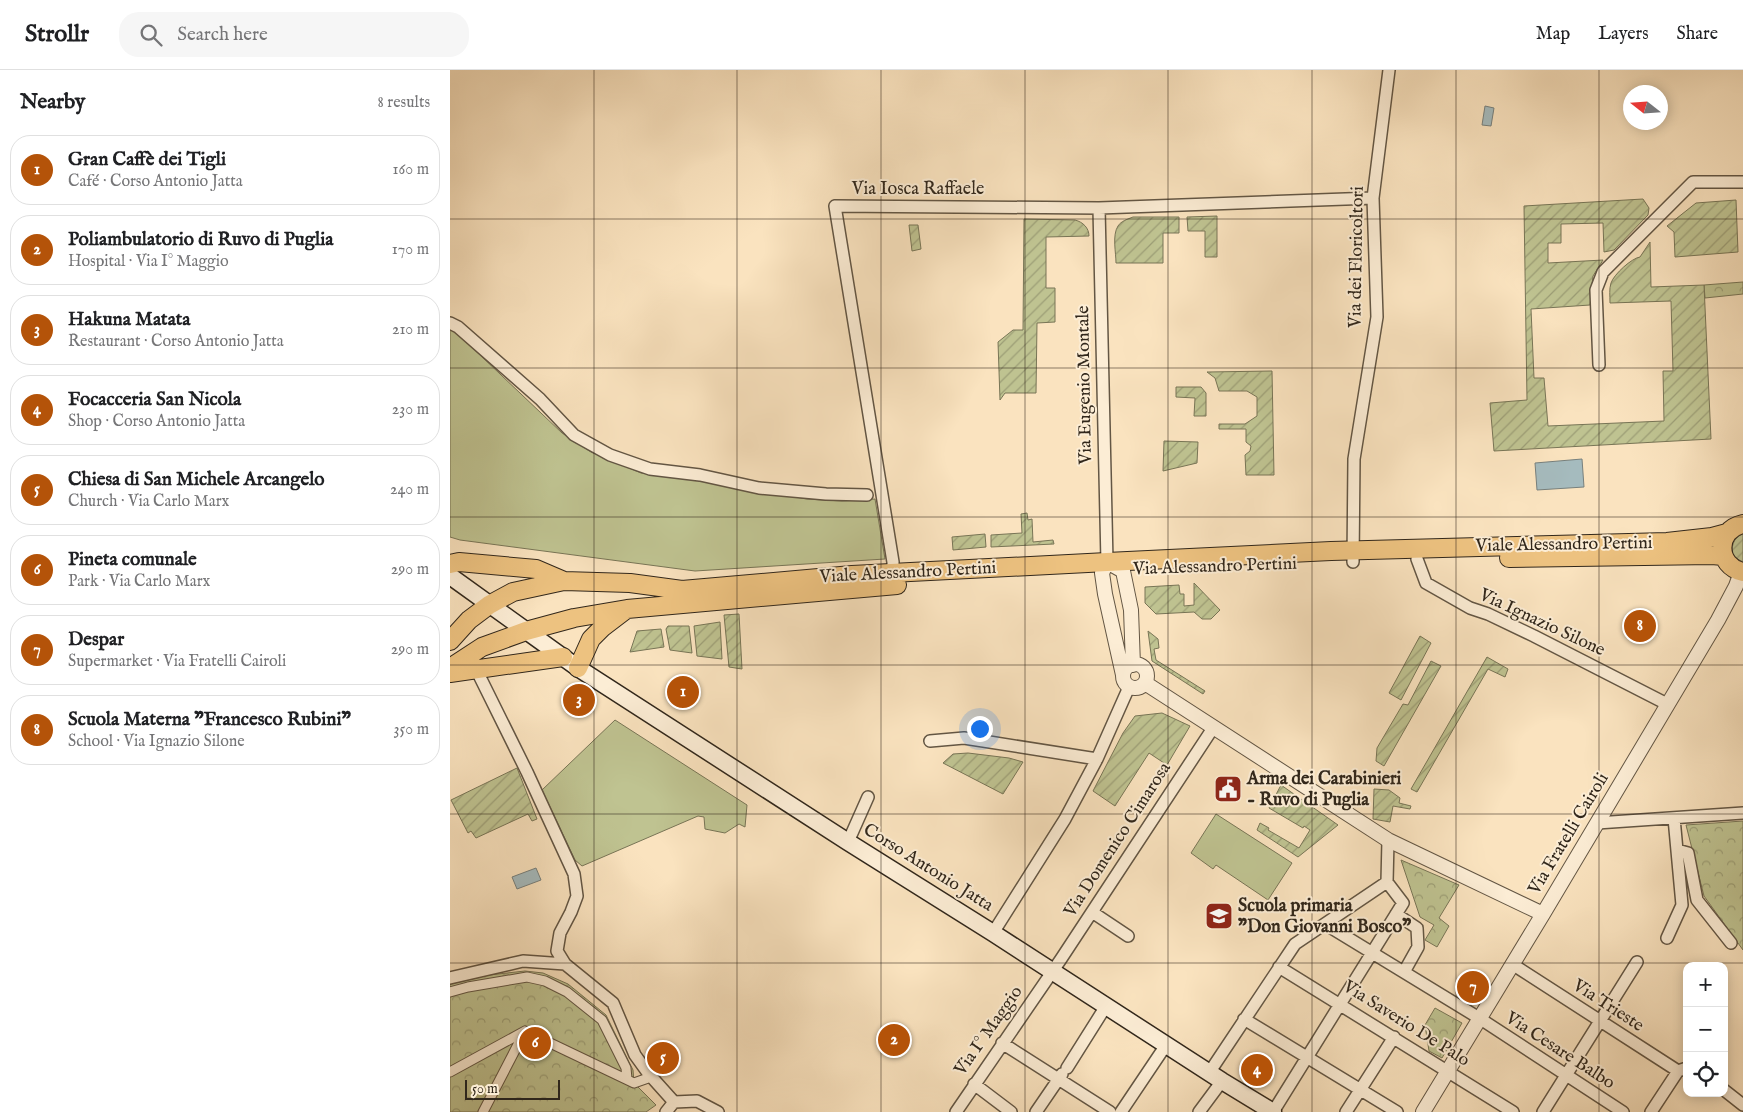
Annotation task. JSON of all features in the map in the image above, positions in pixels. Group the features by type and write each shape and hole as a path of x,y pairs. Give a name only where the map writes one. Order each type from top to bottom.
{"main road":[{"name":"Viale Alessandro Pertini","path":"1406,556 1667,542 1712,537 1726,533 1732,528 1743,524"},
{"path":"1726,533 1722,545 1723,556 1727,564 1733,569 1742,572"},
{"path":"1329,557 1353,548 1406,556 1723,556"},
{"name":"Viale Alessandro Pertini","path":"450,641 469,620 489,604 512,592 564,581 630,583 682,590 852,575 1104,567 1329,557"},
{"name":"Via Alessandro Pertini","path":"1104,567 1123,571 1197,569 1329,557"},
{"path":"450,564 468,562 536,569 564,581"},
{"name":"Viale Alessandro Pertini","path":"450,668 482,647 526,631 574,618 627,609 1104,567"},
{"path":"450,576 563,657"},
{"path":"578,668 591,639 603,627 627,609"},
{"path":"450,673 563,657"},
{"name":"Corso Antonio Jatta","path":"563,657 848,842 1273,1112"}],"street":[{"name":"Via dei Floricoltori","path":"1353,548 1354,459 1377,317 1373,198 1389,70"},
{"path":"1599,365 1596,290 1603,272 1693,182 1743,182"},
{"name":"Via Iosca Raffaele","path":"893,574 893,562 835,206 1099,208 1373,198"},
{"name":"Via Eugenio Montale","path":"1099,208 1104,567"},
{"path":"450,323 458,327 540,399 574,435 610,455 650,468 759,488 826,494 867,495"},
{"name":"Via Ignazio Silone","path":"1406,556 1426,583 1470,608 1488,614 1534,636 1667,704"},
{"path":"1104,567 1105,594 1129,675 1139,687 1145,683 1146,672 1141,666 1129,675"},
{"path":"994,933 1065,819 1097,759 1129,675 1131,610 1123,571"},
{"name":"Via Fratelli Cairoli","path":"1423,1112 1718,620 1742,572"},
{"path":"476,669 527,772 574,874 577,896 560,933 557,951 565,964 612,1003 636,1055 651,1077 674,1102"},
{"path":"1145,683 1388,840 1543,914"},
{"name":"Via Domenico Cimarosa","path":"1053,971 1213,728"},
{"path":"930,741 964,738 1097,759"},
{"path":"848,842 868,796"},
{"path":"1597,823 1743,814"},
{"path":"1667,938 1682,904 1674,818"},
{"path":"1273,1112 1403,903 1387,882 1388,840"},
{"path":"1677,850 1688,853 1697,900 1731,943"},
{"path":"1199,1112 1244,1019 1295,944 1387,882"},
{"path":"1092,912 1128,936"},
{"path":"1396,914 1417,928 1418,947 1404,972"},
{"name":"Via Cesare Balbo","path":"1325,924 1479,1018 1622,1112"},
{"path":"450,978 523,961 565,964"},
{"path":"1543,1112 1637,962"},
{"name":"Via Trieste","path":"1512,964 1600,1022 1682,1070"},
{"name":"Via Saverio De Palo","path":"1279,967 1513,1112"},
{"name":"Via I° Maggio","path":"956,1112 1053,971"},
{"path":"450,992 527,977 545,981 567,992 602,1020 626,1068 627,1079"},
{"path":"1036,1112 1106,1006"},
{"path":"1244,1019 1397,1112"},
{"path":"525,1031 634,1083 651,1077"},
{"path":"450,1072 525,1031"},
{"path":"483,1112 525,1031"},
{"path":"1346,1112 1394,1037"},
{"path":"1002,1043 1063,1073 1110,1112"},
{"path":"1121,1112 1166,1045"},
{"path":"1651,1112 1682,1070"},
{"path":"974,1084 1011,1112"},
{"path":"1728,1093 1743,1105"},
{"path":"666,1112 674,1102 697,1101 718,1112"}],"green space":[{"path":"1643,199 1649,208 1648,215 1614,250 1604,252 1603,223 1561,224 1561,243 1548,243 1548,263 1603,260 1593,276 1590,305 1531,309 1534,378 1544,378 1548,426 1664,421 1663,371 1673,371 1671,301 1610,303 1610,288 1613,279 1628,263 1640,257 1650,242 1651,287 1704,285 1711,439 1494,451 1490,403 1527,400 1524,206"},
{"path":"1736,200 1738,252 1675,257 1674,232 1667,226 1696,203"},
{"path":"1217,216 1217,257 1205,257 1205,231 1188,231 1187,217"},
{"path":"1133,217 1179,217 1179,233 1163,233 1163,263 1116,263 1116,230 1121,223"},
{"path":"1024,219 1075,220 1085,226 1089,236 1046,237 1046,288 1055,288 1055,322 1037,323 1036,393 1005,393 1000,400 998,342 1013,330 1023,330"},
{"path":"909,225 918,225 921,249 912,251"},
{"path":"1743,282 1743,294 1705,298 1704,285"},
{"path":"450,329 459,335 562,433 591,452 641,473 685,478 807,499 842,501 875,499 885,559 695,571 460,540 450,537"},
{"path":"1272,371 1274,475 1246,475 1245,455 1250,451 1251,446 1246,442 1246,429 1219,429 1219,424 1245,424 1257,416 1257,397 1247,391 1219,391 1215,378 1207,372"},
{"path":"1176,387 1201,387 1206,393 1206,416 1194,416 1195,398 1176,397"},
{"path":"1164,441 1198,442 1197,463 1163,471"},
{"path":"1027,513 1028,520 1032,519 1033,542 1053,540 1054,544 991,547 991,535 1022,533 1021,514"},
{"path":"985,534 986,547 953,550 952,537"},
{"path":"1743,534 1743,562 1734,557 1732,550 1735,540"},
{"path":"1194,583 1220,610 1211,619 1202,619 1194,612 1156,614 1145,603 1145,587 1179,585 1180,594 1184,594 1184,606 1194,605"},
{"path":"739,614 742,669 729,667 724,615"},
{"path":"720,622 722,659 697,656 694,626"},
{"path":"668,626 689,626 692,653 670,650 666,629"},
{"path":"661,629 664,647 630,652 637,631"},
{"path":"1148,631 1158,639 1159,648 1154,649 1156,660 1205,691 1203,694 1152,661"},
{"path":"1420,636 1431,643 1401,700 1389,693"},
{"path":"1487,657 1508,669 1505,677 1488,669 1417,792 1411,789"},
{"path":"1431,661 1441,666 1384,766 1376,761 1377,748 1403,704 1408,705"},
{"path":"1162,713 1190,726 1167,765 1149,753 1115,806 1093,791 1123,733 1135,716"},
{"path":"615,720 747,805 745,827 739,824 725,833 705,829 704,817 698,816 582,866 575,860 542,790"},
{"path":"968,753 1009,758 1023,762 1003,794 943,763 953,754"},
{"path":"517,768 537,819 532,821 528,814 476,838 471,831 468,833 451,800"},
{"path":"1281,785 1338,825 1298,857 1257,830 1260,823 1269,828 1268,830 1299,848 1310,830 1304,826 1303,828 1269,808"},
{"path":"1374,789 1389,790 1400,798 1399,803 1411,806 1410,809 1393,806 1390,822 1373,819"},
{"path":"1216,814 1292,863 1268,900 1216,865 1213,869 1191,853"},
{"path":"1743,821 1743,950 1704,896 1686,825"},
{"path":"1401,860 1459,885 1439,918 1449,926 1437,947 1425,940 1434,925 1420,917"},
{"path":"525,971 543,973 568,984 606,1015 633,1070 634,1083 656,1105 646,1112 450,1112 450,984 489,975"},
{"path":"1435,1008 1462,1023 1442,1058 1429,1051 1425,1025"}],"shaded area":[{"path":"1485,106 1494,108 1491,126 1482,125"},
{"path":"1582,459 1584,487 1537,490 1535,463"},
{"path":"536,868 541,880 517,889 512,877"}],"place":[{"name":"Scuola Materna \"Francesco Rubini\"","path":"1640,626"},
{"name":"Gran Caffè dei Tigli","path":"683,692"},
{"name":"Hakuna Matata","path":"579,700"},
{"name":"Arma dei Carabinieri - Ruvo di Puglia","path":"1228,789"},
{"name":"Scuola primaria \"Don Giovanni Bosco\"","path":"1219,916"},
{"name":"Despar","path":"1473,987"},
{"name":"Poliambulatorio di Ruvo di Puglia","path":"894,1040"},
{"name":"Pineta comunale","path":"535,1043"},
{"name":"Chiesa di San Michele Arcangelo","path":"663,1058"},
{"name":"Focacceria San Nicola","path":"1257,1070"}]}
